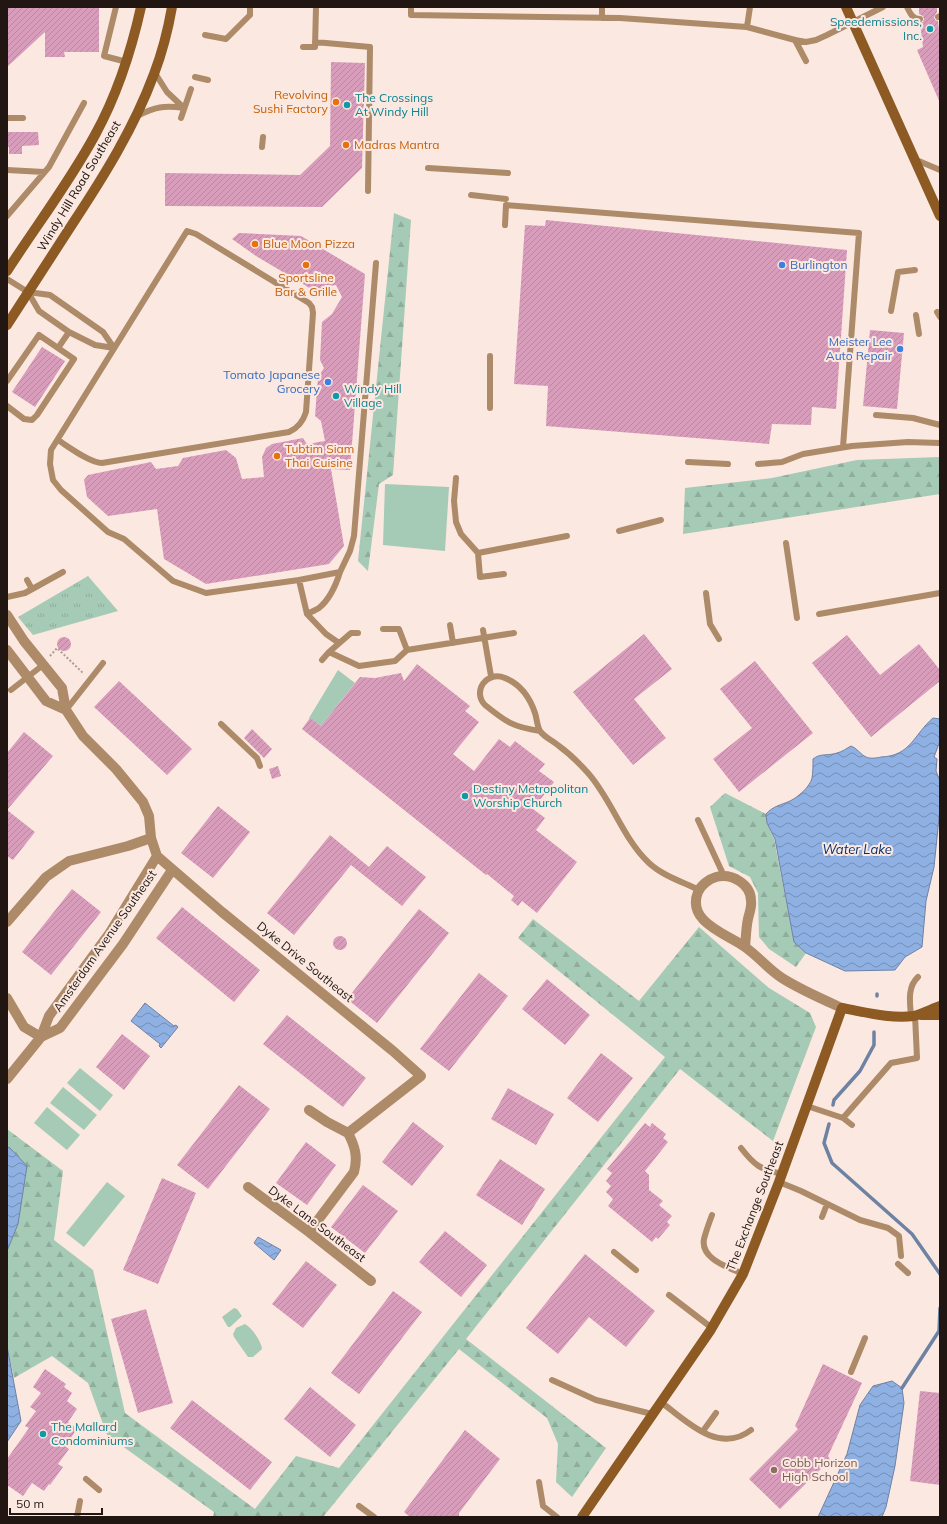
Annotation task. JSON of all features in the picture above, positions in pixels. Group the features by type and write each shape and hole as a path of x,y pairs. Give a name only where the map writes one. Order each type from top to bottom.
{"main road":[{"name":"Windy Hill Road Southeast","path":"7,271 94,136 127,62 141,7"},
{"name":"Windy Hill Road Southeast","path":"7,325 103,177 137,116 155,73 172,7"},
{"path":"846,7 940,216"},
{"path":"913,1016 940,1006"},
{"path":"842,1008 880,1015 940,1015"},
{"name":"The Exchange Southeast","path":"582,1517 712,1328 743,1274 781,1178 842,1008"}],"street":[{"name":"Amsterdam Avenue Southeast","path":"7,615 42,665 62,688 66,710 83,736 116,769 143,802 149,816 151,838 157,856 172,870 122,944 60,1028 41,1038"},
{"path":"7,650 46,701 66,710"},
{"path":"7,922 46,877 69,861 128,846 151,838"},
{"name":"Amsterdam Avenue Southeast","path":"7,1079 41,1038 49,1016 109,934 157,856"},
{"name":"Dyke Drive Southeast","path":"172,870 393,1050 421,1076 348,1133"},
{"path":"745,946 752,901 750,893 745,885 736,879 724,876 712,878 700,890 696,898 696,907 701,918 729,938 745,946 782,978 842,1008"},
{"path":"7,998 24,1027 41,1038"},
{"path":"308,1110 348,1133 355,1148 357,1163 354,1172 309,1232"},
{"name":"Dyke Lane Southeast","path":"248,1188 309,1232 371,1281"}],"lane":[{"path":"116,7 104,56 127,62"},
{"path":"205,35 226,39 250,15 250,7"},
{"path":"303,46 315,47 316,7"},
{"path":"411,7 411,15 602,18 747,27 806,42 816,40 883,7"},
{"path":"602,7 602,18"},
{"path":"747,27 750,7"},
{"path":"906,7 915,19 920,19"},
{"path":"795,40 806,61"},
{"path":"315,42 370,47 368,191"},
{"path":"155,73 167,92 184,108"},
{"path":"195,76 208,80"},
{"path":"181,118 190,89"},
{"path":"7,216 49,167 84,103"},
{"path":"137,116 151,109 160,107 184,108"},
{"path":"292,109 303,109"},
{"path":"7,118 23,118"},
{"path":"262,147 263,136"},
{"path":"914,159 940,170"},
{"path":"428,168 508,173"},
{"path":"7,170 44,172"},
{"path":"471,195 506,199"},
{"path":"505,225 506,206 859,233 843,447"},
{"path":"58,440 94,462 102,463 282,433 294,429 303,421 306,412 313,310 309,303 196,234 187,231 114,348 58,440 52,450 50,459 53,480 108,532 124,539 173,581 206,593 299,580 340,572"},
{"path":"307,614 319,608 336,586 340,572 350,551 354,536 376,262"},
{"path":"891,311 898,272 915,270"},
{"path":"7,279 28,292 50,295 104,332 114,348"},
{"path":"28,292 39,311 69,332 96,345 114,348"},
{"path":"916,315 919,334"},
{"path":"58,348 69,332"},
{"path":"7,382 39,336 74,359 37,415 32,420 24,419 7,406"},
{"path":"490,356 490,408"},
{"path":"876,415 913,418 940,425"},
{"path":"758,464 782,462 803,454 843,447 908,442 940,443"},
{"path":"688,462 728,464"},
{"path":"456,478 454,501 456,522 461,534 478,553 480,577 504,574"},
{"path":"620,530 661,520"},
{"path":"478,553 567,536"},
{"path":"786,543 797,618"},
{"path":"7,597 25,593 63,572"},
{"path":"27,580 32,589"},
{"path":"299,580 307,614 326,634 339,643"},
{"path":"819,614 940,593"},
{"path":"706,594 710,624 719,639"},
{"path":"450,625 453,643"},
{"path":"383,629 400,629 407,650"},
{"path":"483,630 492,676"},
{"path":"322,660 351,633 358,632"},
{"path":"329,652 359,666 395,661 407,650 514,633"},
{"path":"66,710 103,663"},
{"path":"11,690 42,665"},
{"path":"540,731 535,712 526,693 506,678 496,675 488,678 479,694 482,702 504,721 515,726 540,731 571,755 595,781 634,846 649,863 667,875 700,890"},
{"path":"221,724 257,758 260,766"},
{"path":"698,820 724,876"},
{"path":"843,1118 891,1063 917,1058 910,989 915,980 918,978"},
{"path":"807,1106 843,1118 852,1125"},
{"path":"741,1148 758,1167 827,1204 865,1222 888,1228 899,1236 902,1256"},
{"path":"822,1217 827,1204"},
{"path":"712,1215 704,1240 706,1250 714,1260 743,1274"},
{"path":"614,1252 636,1270"},
{"path":"898,1264 908,1272"},
{"path":"668,1295 712,1328"},
{"path":"851,1372 865,1338"},
{"path":"552,1380 596,1400 652,1414"},
{"path":"661,1402 698,1430 724,1439 743,1436 751,1430"},
{"path":"703,1431 716,1413"},
{"path":"86,1479 99,1490"},
{"path":"539,1482 544,1506 557,1517"},
{"path":"77,1517 80,1501"},
{"path":"359,1506 374,1517"}],"path":[{"path":"42,665 57,648 75,665"}],"green space":[{"path":"394,213 411,220 393,475 379,484 368,571 358,561"},
{"path":"940,457 940,494 683,534 685,488 772,478 857,460"},
{"path":"385,484 449,487 445,551 383,545"},
{"path":"88,576 118,611 33,635 18,617"},
{"path":"338,670 355,683 321,726 309,718"},
{"path":"725,793 766,814 767,823 774,839 794,942 806,953 796,967 769,949 759,937 758,893 750,877 729,866 710,807"},
{"path":"533,919 639,1001 699,927 769,988 810,1013 816,1027 773,1141 680,1069 466,1339 606,1448 572,1497 556,1482 558,1444 547,1418 459,1349 323,1517 213,1517 214,1512 107,1435 88,1383 52,1356 14,1378 7,1346 7,1251 18,1224 10,1148 7,1147 7,1129 63,1171 54,1240 93,1270 125,1413 255,1509 296,1456 339,1468 665,1057 518,938"},
{"path":"80,1068 113,1095 100,1111 67,1083"},
{"path":"63,1087 97,1115 84,1130 50,1103"},
{"path":"47,1107 80,1135 67,1150 34,1123"},
{"path":"107,1182 125,1196 84,1247 66,1233"},
{"path":"234,1308 237,1309 242,1316 230,1327 228,1327 222,1317"},
{"path":"245,1324 258,1339 262,1349 253,1357 248,1357 233,1334 236,1328"}],"water":[{"name":"Water Lake","path":"933,718 940,719 940,741 934,757 937,759 936,771 940,781 940,808 934,867 926,901 922,947 905,957 895,970 845,971 806,953 794,942 775,839 767,823 766,814 774,807 790,801 806,788 812,778 813,759 816,757 834,754 851,746 868,758 891,756 906,748"},
{"path":"145,1003 174,1026 176,1025 178,1027 161,1048 159,1046 160,1044 131,1021"},
{"path":"7,1147 10,1148 27,1166 18,1224 7,1251"},
{"path":"258,1237 281,1250 274,1260 254,1243"},
{"path":"7,1346 21,1421 7,1442"},
{"path":"892,1381 902,1388 904,1403 895,1466 886,1507 882,1517 818,1517 847,1454 860,1405 873,1386"}],"building":[{"path":"7,7 99,7 99,52 64,52 65,57 45,57 45,32 7,67"},
{"path":"919,7 937,7 937,12 934,17 935,20 938,21 940,40 940,103 917,50 923,47 920,23 923,22 924,19 923,16 919,14"},
{"name":"The Crossings At Windy Hill","path":"331,62 365,63 362,168 322,207 165,206 165,173 300,175 330,146"},
{"path":"7,132 38,132 39,145 22,146 22,154 9,154 9,147 7,147"},
{"path":"546,220 847,250 836,409 812,407 811,425 772,424 769,444 546,426 548,386 514,384 525,225 545,226"},
{"name":"Windy Hill Village","path":"239,233 301,236 365,274 350,470 331,469 344,546 329,564 206,584 164,559 157,509 108,516 87,497 84,480 88,475 151,462 156,469 178,466 183,458 226,450 236,458 242,479 264,477 262,457 266,448 272,444 303,438 307,444 325,441 321,421 315,416 318,377 324,368 320,360 322,322 332,314 342,297 336,285 322,287 318,293 256,256 232,239"},
{"path":"870,330 904,333 897,409 863,406"},
{"path":"42,347 65,361 35,407 12,392"},
{"path":"644,634 672,669 634,699 666,738 633,765 573,692"},
{"path":"847,635 880,675 919,644 940,670 940,681 871,737 812,663"},
{"path":"61,637 67,637 71,641 71,647 67,651 61,651 57,647 57,641"},
{"path":"755,661 813,733 739,792 713,759 752,728 720,689"},
{"name":"Destiny Metropolitan Worship Church","path":"417,664 470,706 465,711 479,722 453,754 474,771 499,739 510,747 515,741 545,764 539,771 554,782 533,809 545,818 536,830 577,862 537,913 522,901 518,906 511,900 514,896 302,729 310,718 321,726 360,677 375,678 401,673 404,681"},
{"path":"119,681 192,749 167,775 94,707"},
{"path":"252,729 272,749 264,758 244,738"},
{"path":"24,732 53,756 7,810 7,753"},
{"path":"278,766 281,776 272,779 269,769"},
{"path":"218,806 250,832 213,878 181,853"},
{"path":"7,810 35,832 13,860 7,856"},
{"path":"330,835 369,867 387,846 426,877 402,906 351,865 294,935 267,913"},
{"path":"72,889 101,912 51,975 22,952"},
{"path":"182,907 260,970 234,1002 156,938"},
{"path":"419,909 449,933 377,1023 347,999"},
{"path":"340,936 345,938 347,943 345,948 340,950 335,948 333,943 335,938"},
{"path":"479,973 508,996 449,1071 420,1049"},
{"path":"547,979 590,1015 565,1045 522,1009"},
{"path":"287,1015 366,1078 343,1107 263,1044"},
{"path":"122,1034 150,1056 124,1090 96,1067"},
{"path":"601,1053 633,1078 598,1122 567,1098"},
{"path":"239,1085 270,1109 208,1189 177,1165"},
{"path":"508,1088 554,1114 536,1145 491,1119"},
{"path":"413,1122 444,1146 412,1186 382,1162"},
{"path":"645,1123 650,1127 652,1123 666,1134 663,1138 668,1142 645,1171 649,1175 649,1190 663,1201 659,1205 672,1216 667,1222 670,1225 658,1239 656,1237 652,1242 608,1206 613,1199 606,1192 611,1186 606,1181 612,1173 607,1169"},
{"path":"306,1142 336,1165 307,1205 276,1183"},
{"path":"500,1159 545,1189 522,1225 476,1195"},
{"path":"162,1178 196,1193 158,1284 123,1270"},
{"path":"363,1185 398,1211 365,1253 331,1227"},
{"path":"445,1231 487,1265 461,1297 419,1262"},
{"path":"585,1254 655,1311 626,1347 589,1317 558,1354 526,1328"},
{"path":"306,1261 337,1285 303,1328 272,1304"},
{"path":"393,1291 422,1312 359,1394 331,1373"},
{"path":"146,1309 173,1403 138,1413 111,1319"},
{"path":"823,1364 862,1383 828,1456 830,1460 780,1509 749,1479 798,1429 795,1426"},
{"name":"The Mallard Condominiums","path":"45,1369 66,1384 64,1387 72,1393 67,1401 77,1409 68,1422 77,1429 65,1446 69,1449 58,1464 63,1467 50,1485 49,1484 44,1491 32,1483 23,1496 7,1485 7,1459 29,1428 25,1426 36,1411 30,1407 41,1393 33,1387"},
{"path":"310,1387 356,1425 330,1457 284,1419"},
{"path":"920,1391 940,1393 940,1485 910,1481"},
{"path":"192,1400 272,1462 250,1490 170,1428"},
{"path":"465,1430 500,1459 459,1513 459,1517 410,1517 404,1512"}],"waterway":[{"path":"833,1105 834,1100 860,1071 874,1045 874,1032"},
{"path":"829,1124 824,1143 832,1163 912,1234 940,1274"},
{"path":"902,1388 939,1331 940,1308"}],"place":[{"name":"Speedemissions, Inc.","path":"930,29"},
{"name":"Revolving Sushi Factory","path":"336,102"},
{"name":"The Crossings At Windy Hill","path":"347,105"},
{"name":"Madras Mantra","path":"346,145"},
{"name":"Blue Moon Pizza","path":"255,244"},
{"name":"Sportsline Bar & Grille","path":"306,265"},
{"name":"Burlington","path":"782,265"},
{"name":"Meister Lee Auto Repair","path":"900,349"},
{"name":"Tomato Japanese Grocery","path":"328,382"},
{"name":"Windy Hill Village","path":"336,396"},
{"name":"Tubtim Siam Thai Cuisine","path":"277,456"},
{"name":"Destiny Metropolitan Worship Church","path":"465,796"},
{"name":"The Mallard Condominiums","path":"43,1434"},
{"name":"Cobb Horizon High School","path":"774,1470"}]}
